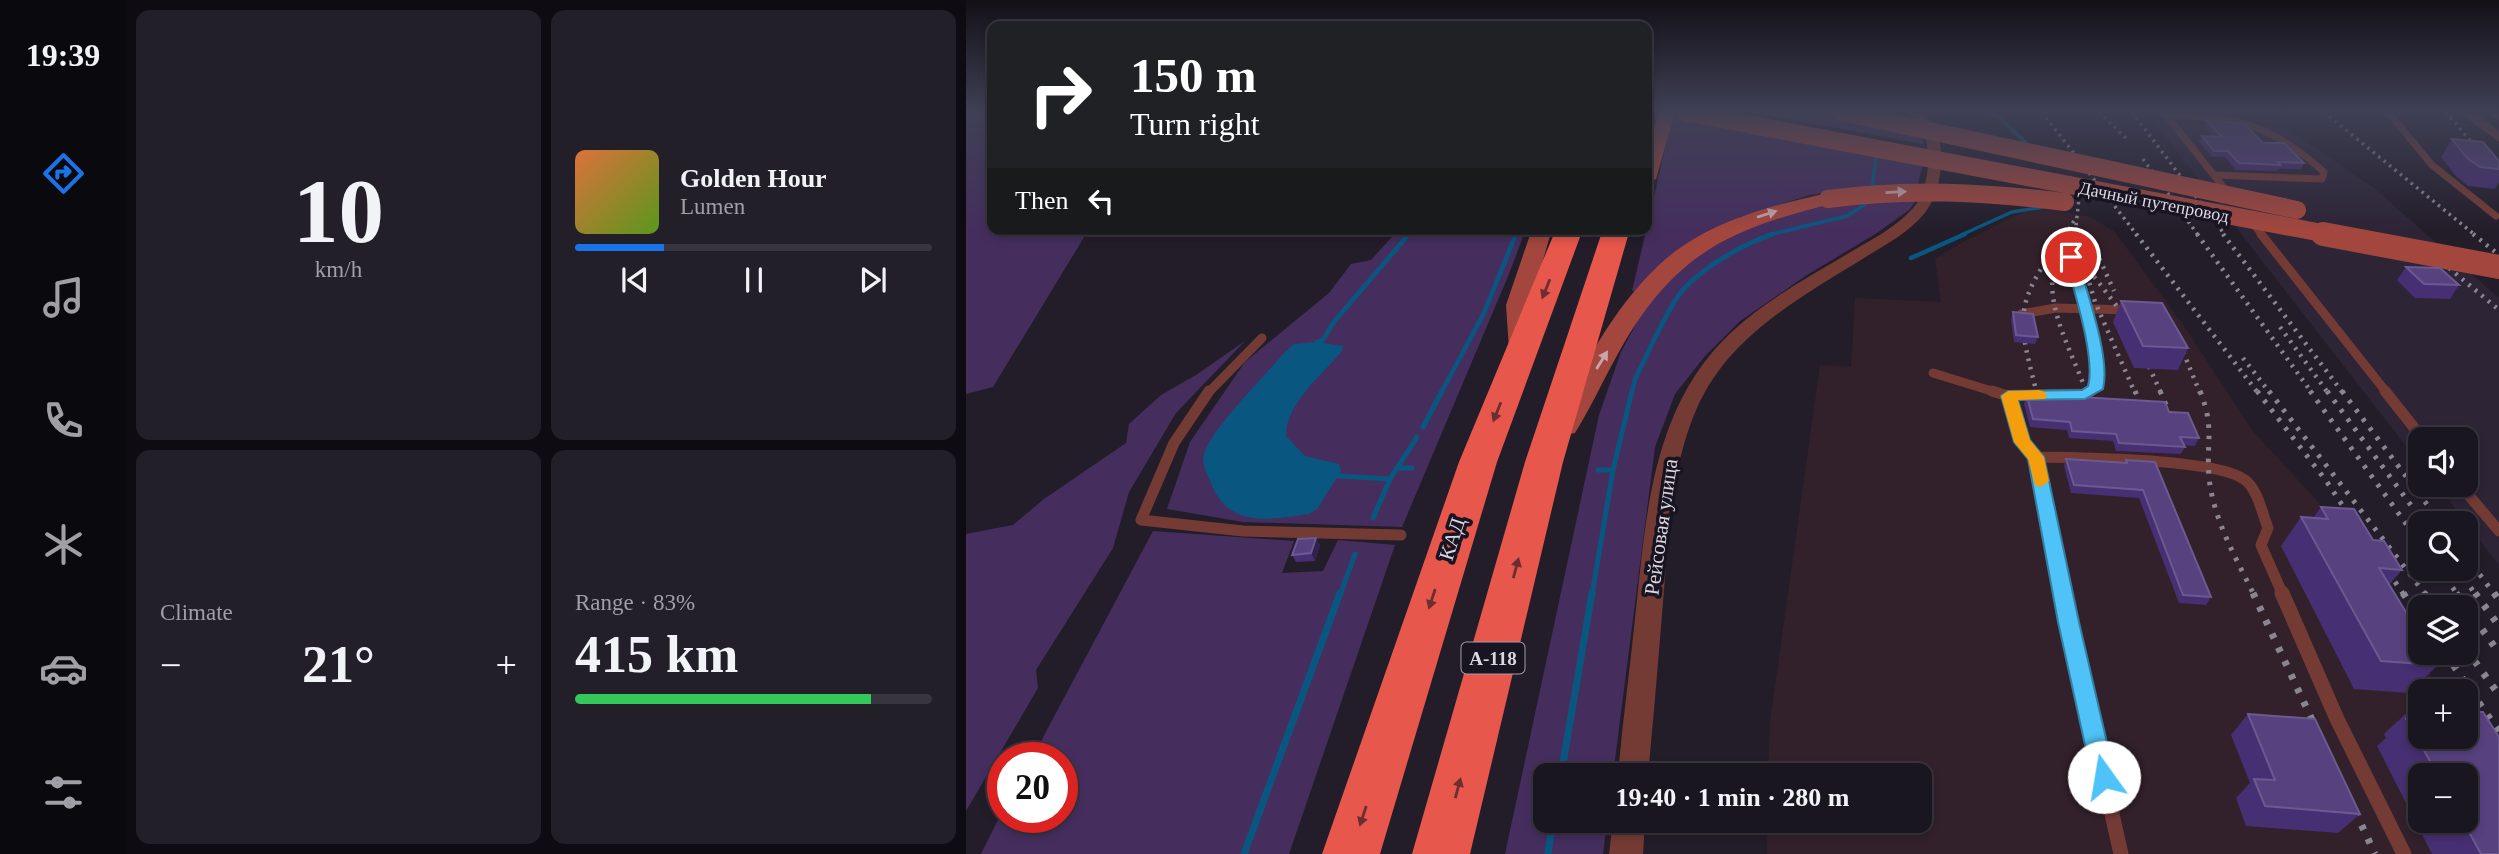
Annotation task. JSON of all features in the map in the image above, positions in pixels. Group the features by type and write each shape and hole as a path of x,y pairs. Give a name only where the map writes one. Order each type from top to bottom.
{"highway":[{"name":"КАД","path":"1351,854 1478,462 1568,235"},
{"name":"А-118","path":"1441,854 1545,462 1616,235"}],"main road":[{"name":"Дачный путепровод","path":"1894,152 2499,267"},
{"name":"Дачный путепровод","path":"1933,152 2499,258"},
{"path":"2022,152 2499,251"},
{"path":"1545,462 1596,370 1643,295 1666,270 1688,253 1729,229 1776,211 1828,200 1918,191 2020,197 2095,207 2499,275"},
{"path":"1522,349 1518,305 1540,235"}],"street":[{"name":"Рейсовая улица","path":"1634,763 1658,523 1673,441 1688,404 1723,353 1758,320 1894,232 1920,209 1932,184 1933,152"},
{"path":"1626,854 1628,833"}],"lane":[{"path":"2195,152 2414,427"},
{"path":"2214,175 2322,179 2324,172 2297,152"},
{"path":"2421,152 2436,170 2455,185 2485,202 2496,216"},
{"path":"1933,373 2008,396 2085,394 2095,389 2098,378 2096,358 2071,257"},
{"path":"2021,314 2056,308 2137,310"},
{"path":"1262,338 1211,388 1167,451 1141,520 1243,531 1401,535"},
{"path":"2008,396 2022,442 2036,457 2068,622 2121,854"},
{"path":"2036,457 2110,459 2209,468 2234,471 2246,480 2268,528 2261,545 2337,719 2404,854"},
{"path":"2470,497 2499,530"}],"shaded area":[{"path":"966,152 987,152 987,235 1085,235 993,387 966,394"},
{"path":"1664,152 1861,152 1923,164 1918,184 1810,195 1740,217 1695,239 1639,291 1632,291 1645,235 1652,235 1652,205"},
{"path":"2177,152 2321,152 2374,188 2499,298 2499,565 2478,538 2478,511 2457,511 2446,497 2478,497 2478,427 2408,427 2408,449"},
{"path":"1920,195 1909,210 1877,233 1807,275 1740,321 1705,356 1675,394 1655,447 1615,763 1533,763 1533,833 1606,833 1603,854 1505,854 1599,415 1621,352 1644,309 1667,277 1739,228 1815,204"},
{"path":"2050,209 2091,217 2115,232 2184,326 2253,431 2350,537 2408,636 2408,665 2425,665 2433,679 2408,679 2408,749 2469,749 2473,763 2408,763 2408,833 2478,833 2478,780 2499,854 1767,854 1767,833 1932,833 1932,763 1768,763 1770,722 1820,365 1851,367 1855,298 1941,302 1935,259 2023,212"},
{"path":"1394,235 1524,235 1402,527 1243,522 1167,509 1190,442 1245,362 1329,293 1351,264 1371,260"},
{"path":"1245,341 1176,413 1129,492 1113,548 1036,670 1038,688 1006,742 987,742 987,775 966,811 966,534 1013,525 1044,499 1126,443 1129,424 1161,395 1196,375"},
{"path":"1153,531 1294,541 1282,573 1323,571 1338,540 1395,545 1289,854 981,854 992,833 1078,833 1078,742 1041,742"}],"water":[{"path":"1317,342 1343,346 1342,351 1298,401 1287,424 1286,436 1305,456 1339,464 1341,471 1317,509 1309,514 1266,519 1240,515 1229,509 1220,499 1204,466 1204,454 1227,417 1284,353 1294,344"}],"building":[{"path":"2229,152 2293,152 2304,163 2278,162 2280,165 2239,163"},
{"path":"2462,152 2491,152 2499,161 2499,169 2480,167"},
{"path":"2406,267 2440,268 2459,285 2424,284"},
{"path":"2121,301 2162,303 2188,348 2143,346"},
{"path":"2013,312 2033,314 2038,337 2016,335"},
{"path":"2027,396 2165,402 2169,412 2188,413 2199,438 2180,437 2185,447 2119,443 2116,434 2072,431 2070,422 2033,419"},
{"path":"2066,459 2155,462 2211,597 2183,595 2143,490 2074,485"},
{"path":"2321,507 2354,509 2373,540 2384,541 2402,570 2379,568 2408,615 2408,663 2381,661 2301,517 2328,519"},
{"path":"1316,538 1311,553 1292,555 1298,539"},
{"path":"2478,712 2483,712 2499,737 2499,854 2481,854 2470,833 2478,833 2478,763 2431,763 2423,749 2478,749"},
{"path":"2248,714 2315,719 2360,814 2265,806 2254,779 2275,780"}],"waterway":[{"path":"1872,192 1876,153"},
{"path":"1768,235 1847,216 1870,201"},
{"path":"1961,235 2012,212 2044,207"},
{"path":"1632,393 1635,379 1654,339 1683,290 1719,260 1773,234"},
{"path":"1911,258 1965,234"},
{"path":"1317,342 1323,340 1333,323 1408,235"},
{"path":"1441,393 1484,313 1516,235"},
{"path":"1423,427 1442,391"},
{"path":"1613,470 1632,391"},
{"path":"1397,468 1417,437"},
{"path":"1390,479 1397,468"},
{"path":"1397,468 1412,468"},
{"path":"1598,470 1613,470"},
{"path":"1592,595 1613,470"},
{"path":"1339,476 1390,479"},
{"path":"1373,518 1390,479"},
{"path":"1340,595 1355,554"},
{"path":"1244,854 1340,593"},
{"path":"1563,763 1592,593"},
{"path":"1548,854 1551,833"}],"railway":[{"path":"2073,152 2137,235"},
{"path":"2162,152 2225,235"},
{"path":"2373,152 2475,235"},
{"path":"2480,152 2499,175"},
{"path":"2143,159 2198,235"},
{"path":"2073,182 2079,198 2075,234"},
{"path":"2065,235 2075,219"},
{"path":"2066,234 2057,254 2052,291 2061,327 2083,383"},
{"path":"2075,234 2095,302 2135,393"},
{"path":"2136,234 2258,393"},
{"path":"2197,234 2312,393"},
{"path":"2223,234 2343,393"},
{"path":"2473,234 2499,255"},
{"path":"2423,246 2499,310"},
{"path":"2035,386 2023,330 2023,316 2031,286 2053,251"},
{"path":"2096,251 2114,291"},
{"path":"2089,270 2129,322"},
{"path":"2280,327 2328,393"},
{"path":"2180,344 2200,393"},
{"path":"2142,351 2161,393"},
{"path":"2243,358 2270,393"},
{"path":"2135,391 2140,403"},
{"path":"2160,391 2170,414"},
{"path":"2200,391 2209,425 2208,465 2211,493 2226,538 2254,595"},
{"path":"2257,391 2327,482 2356,526"},
{"path":"2269,391 2426,595"},
{"path":"2310,391 2408,526"},
{"path":"2327,391 2415,511"},
{"path":"2342,391 2432,511"},
{"path":"2382,563 2404,595"},
{"path":"2478,572 2495,595"},
{"path":"2448,581 2458,595"},
{"path":"2466,581 2476,595"},
{"path":"2253,593 2320,737"},
{"path":"2403,593 2408,600"},
{"path":"2456,593 2499,653"},
{"path":"2475,593 2499,626"},
{"path":"2494,593 2499,600"},
{"path":"2453,665 2499,732"},
{"path":"2477,665 2499,695"},
{"path":"2349,798 2375,854"}],"slow traffic":[{"path":"2039,395 2008,396 2022,442 2036,457 2041,481"}],"route":[{"path":"2071,257 2096,358 2098,378 2095,389 2085,394 2008,396 2022,442 2036,457 2068,622 2104,777"}]}
